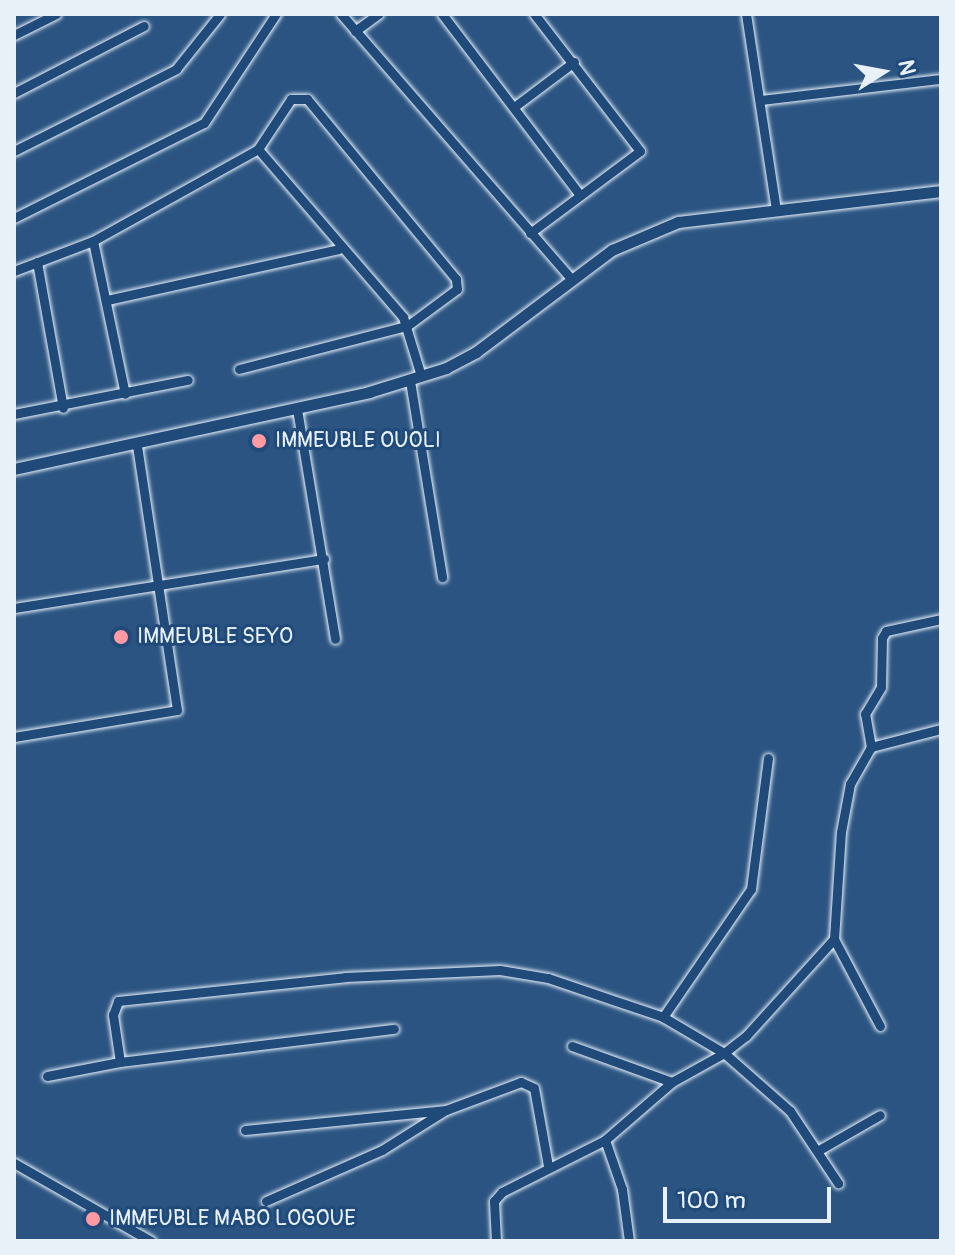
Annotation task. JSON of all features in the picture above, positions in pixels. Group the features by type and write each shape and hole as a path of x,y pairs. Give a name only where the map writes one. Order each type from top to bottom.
{"street":[{"path":"14,35 56,14"},
{"path":"14,151 176,69 220,14"},
{"path":"14,218 204,123 276,14"},
{"path":"341,14 572,280"},
{"path":"355,31 378,14"},
{"path":"442,14 579,194"},
{"path":"530,233 640,151 534,14"},
{"path":"746,14 776,210"},
{"path":"14,93 144,26"},
{"path":"514,107 574,62"},
{"path":"761,100 941,79"},
{"path":"14,271 93,241 258,149 291,99 307,99 456,279 457,289 407,326 239,369"},
{"path":"258,149 338,249 407,326 442,577"},
{"path":"14,469 297,409 416,378 476,352 572,280 642,234 678,222 941,191"},
{"path":"93,241 125,394"},
{"path":"107,300 338,249"},
{"path":"37,262 63,408"},
{"path":"14,414 63,408 188,380"},
{"path":"297,409 335,639"},
{"path":"14,737 177,710 162,586 137,445"},
{"path":"14,608 324,559"},
{"path":"880,1026 834,939 841,832 850,784 871,747 865,714 881,687 882,638 886,631 941,619"},
{"path":"871,747 941,729"},
{"path":"663,1017 751,889 768,758"},
{"path":"496,1241 494,1201 548,1166 605,1140 672,1082 724,1053 746,1036 834,939"},
{"path":"120,1062 113,1015 118,1001 345,977 500,970 548,978 663,1017 724,1053 790,1111 819,1150 838,1183"},
{"path":"47,1076 120,1062 394,1029"},
{"path":"572,1046 672,1082"},
{"path":"245,1130 446,1110 529,1083 548,1166"},
{"path":"266,1201 382,1150 446,1110"},
{"path":"819,1150 880,1115"},
{"path":"605,1140 622,1189 629,1241"},
{"path":"14,1163 151,1241"}],"place":[{"name":"IMMEUBLE OUOLI","path":"259,441"},
{"name":"IMMEUBLE SEYO","path":"121,637"},
{"name":"IMMEUBLE MABO LOGOUE","path":"93,1219"}]}
